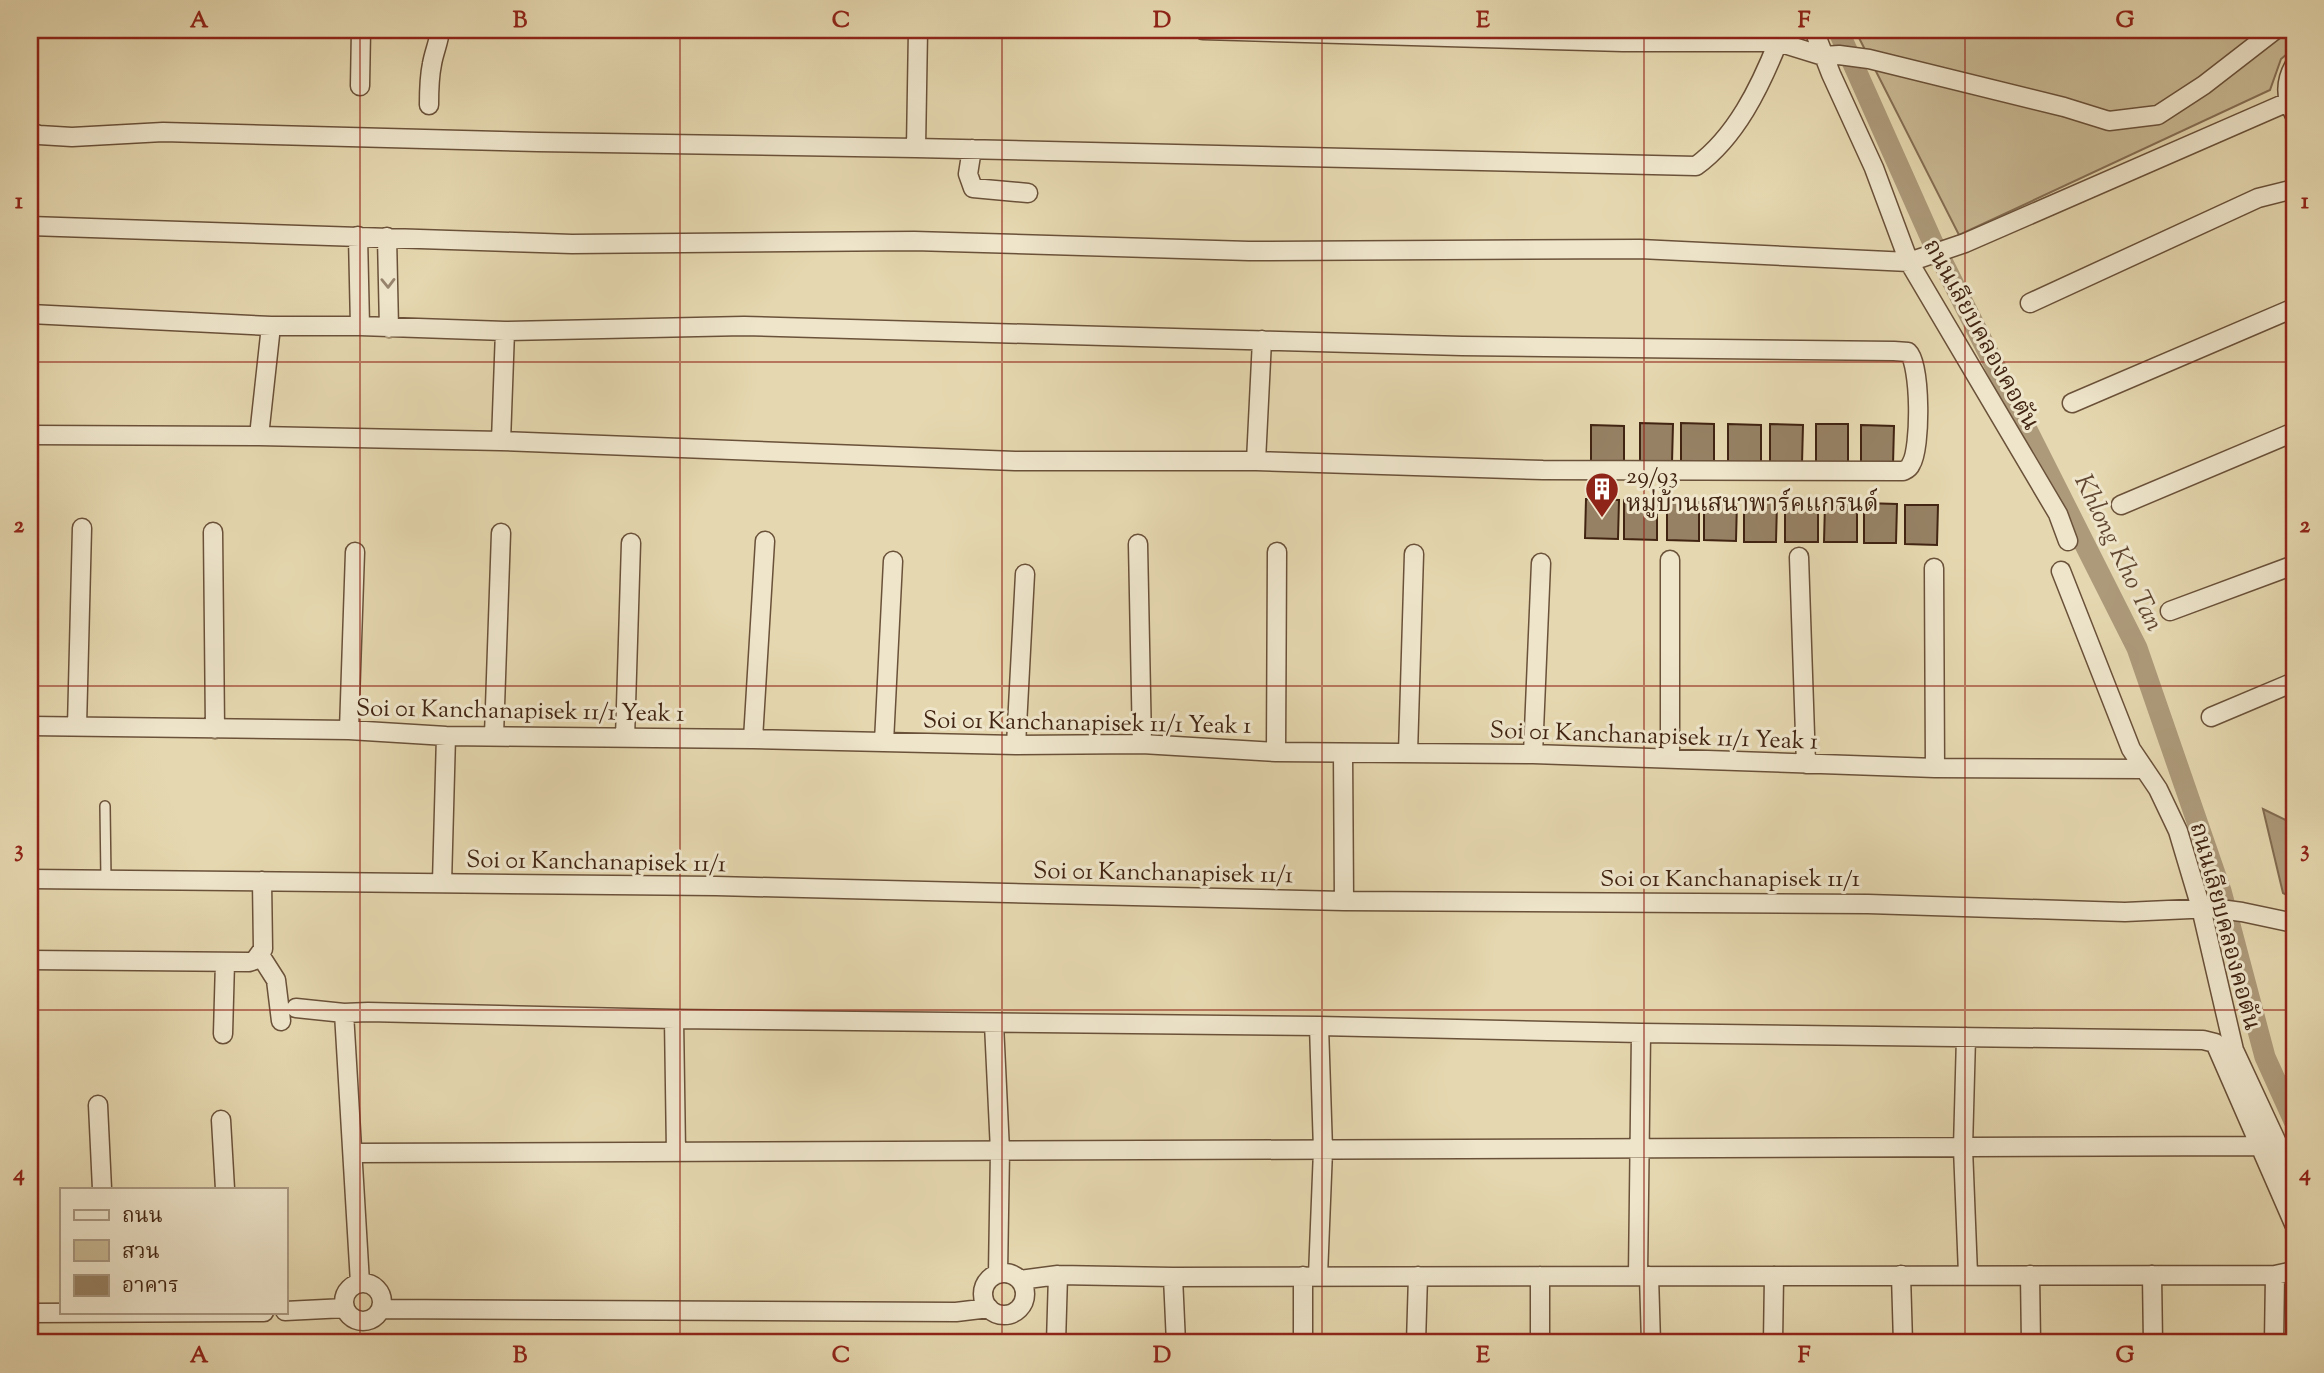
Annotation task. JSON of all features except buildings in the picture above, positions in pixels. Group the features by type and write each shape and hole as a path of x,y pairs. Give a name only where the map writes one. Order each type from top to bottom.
{"street":[{"path":"360,86 361,30"},
{"path":"429,105 432,60 439,45 440,30"},
{"path":"916,148 918,30"},
{"path":"1203,30 1623,42 1778,42 1831,56 1869,59 2064,107 2109,121 2158,115 2204,85 2275,30"},
{"name":"ถนนเลียบคลองคอตัน","path":"1814,30 1831,56 1874,168 1916,259 2058,514 2068,541"},
{"path":"30,132 72,137 163,132 1696,166 1710,156 1723,140 1761,84 1778,42"},
{"path":"30,226 572,244 914,241 1249,251 1640,250 1916,259 1965,243 2291,108 2287,79 2294,66"},
{"path":"972,149 968,174 973,188 1028,193"},
{"path":"2030,303 2258,198 2294,189"},
{"path":"358,236 360,326"},
{"path":"387,237 389,328"},
{"path":"2072,403 2294,309"},
{"path":"30,314 271,326 505,331 744,326 1462,346 1894,351 1912,355 1918,405 1914,456 1910,467 1903,471 1543,470 1256,461 1015,461 501,441 30,435"},
{"path":"259,436 271,326"},
{"path":"501,441 505,331"},
{"path":"1256,461 1262,340"},
{"path":"2121,505 2294,432"},
{"path":"77,726 82,528"},
{"path":"214,532 215,729"},
{"path":"494,735 500,533"},
{"path":"753,739 765,541"},
{"path":"625,738 631,544"},
{"path":"1138,544 1142,744"},
{"path":"349,730 355,552"},
{"path":"1276,752 1278,552"},
{"path":"1408,753 1414,554"},
{"path":"1799,557 1806,764"},
{"path":"1670,560 1670,759"},
{"path":"884,742 893,561"},
{"path":"1533,754 1541,563"},
{"path":"2170,611 2294,565"},
{"path":"1934,568 1935,768"},
{"name":"ถนนเลียบคลองคอตัน","path":"2061,571 2131,749 2158,789 2178,831 2207,908 2234,1050 2294,1179"},
{"path":"1016,745 1025,575"},
{"path":"2211,717 2294,682"},
{"name":"Soi 01 Kanchanapisek 11/1 Yeak 1","path":"30,726 349,730 446,736 1016,745 1142,744 1276,752 1533,754 1935,768 2143,769"},
{"path":"442,883 446,736"},
{"path":"1343,753 1344,901"},
{"name":"Soi 01 Kanchanapisek 11/1","path":"30,879 1082,893 1344,901 1868,904 2125,912 2207,908 2294,923"},
{"path":"30,960 249,962 260,955 263,949 262,881"},
{"path":"260,955 276,980 281,1021"},
{"path":"223,1034 225,962"},
{"path":"296,1009 344,1013 674,1019 1319,1026 2211,1041 2215,1043 2246,1108 2259,1146 2294,1224"},
{"path":"344,1013 360,1283"},
{"path":"674,1019 676,1152"},
{"path":"994,1024 1000,1151 998,1274"},
{"path":"1303,1343 1323,1150 1319,1026"},
{"path":"1641,1033 1638,1149 1644,1276 1651,1343"},
{"path":"1966,1037 1963,1147 1968,1274"},
{"path":"98,1105 102,1188"},
{"path":"221,1120 225,1188"},
{"path":"353,1153 2259,1146"},
{"path":"1020,1280 1024,1289 1021,1306 1005,1315 989,1308 983,1293 985,1284 998,1274 1006,1273 1020,1280 1058,1275 2275,1275 2294,1271"},
{"path":"1056,1343 1058,1275"},
{"path":"1901,1275 1903,1343"},
{"path":"2030,1275 2031,1343"},
{"path":"2152,1275 2153,1343"},
{"path":"2274,1343 2275,1275"},
{"path":"1416,1343 1418,1276"},
{"path":"1540,1276 1540,1343"},
{"path":"1773,1276 1773,1343"},
{"path":"1173,1277 1176,1343"},
{"path":"360,1283 376,1287 381,1294 381,1309 375,1317 358,1320 345,1308 347,1292 360,1283"},
{"path":"287,1311 345,1308"},
{"path":"381,1309 956,1312 989,1308"},
{"path":"30,1313 60,1313"}],"lane":[{"path":"105,806 106,880"}],"green space":[{"path":"1855,30 2294,30 2294,48 2281,59 2270,90 1959,235"}],"shaded area":[{"path":"2263,809 2294,824 2294,899 2283,893"}],"waterway":[{"name":"Khlong Kho Tan","path":"1838,30 1933,243 2137,648 2221,891 2265,1057 2294,1121"}],"place":[{"name":"29/93 หมู่บ้านเสนาพาร์คแกรนด์","path":"1602,519"}]}
